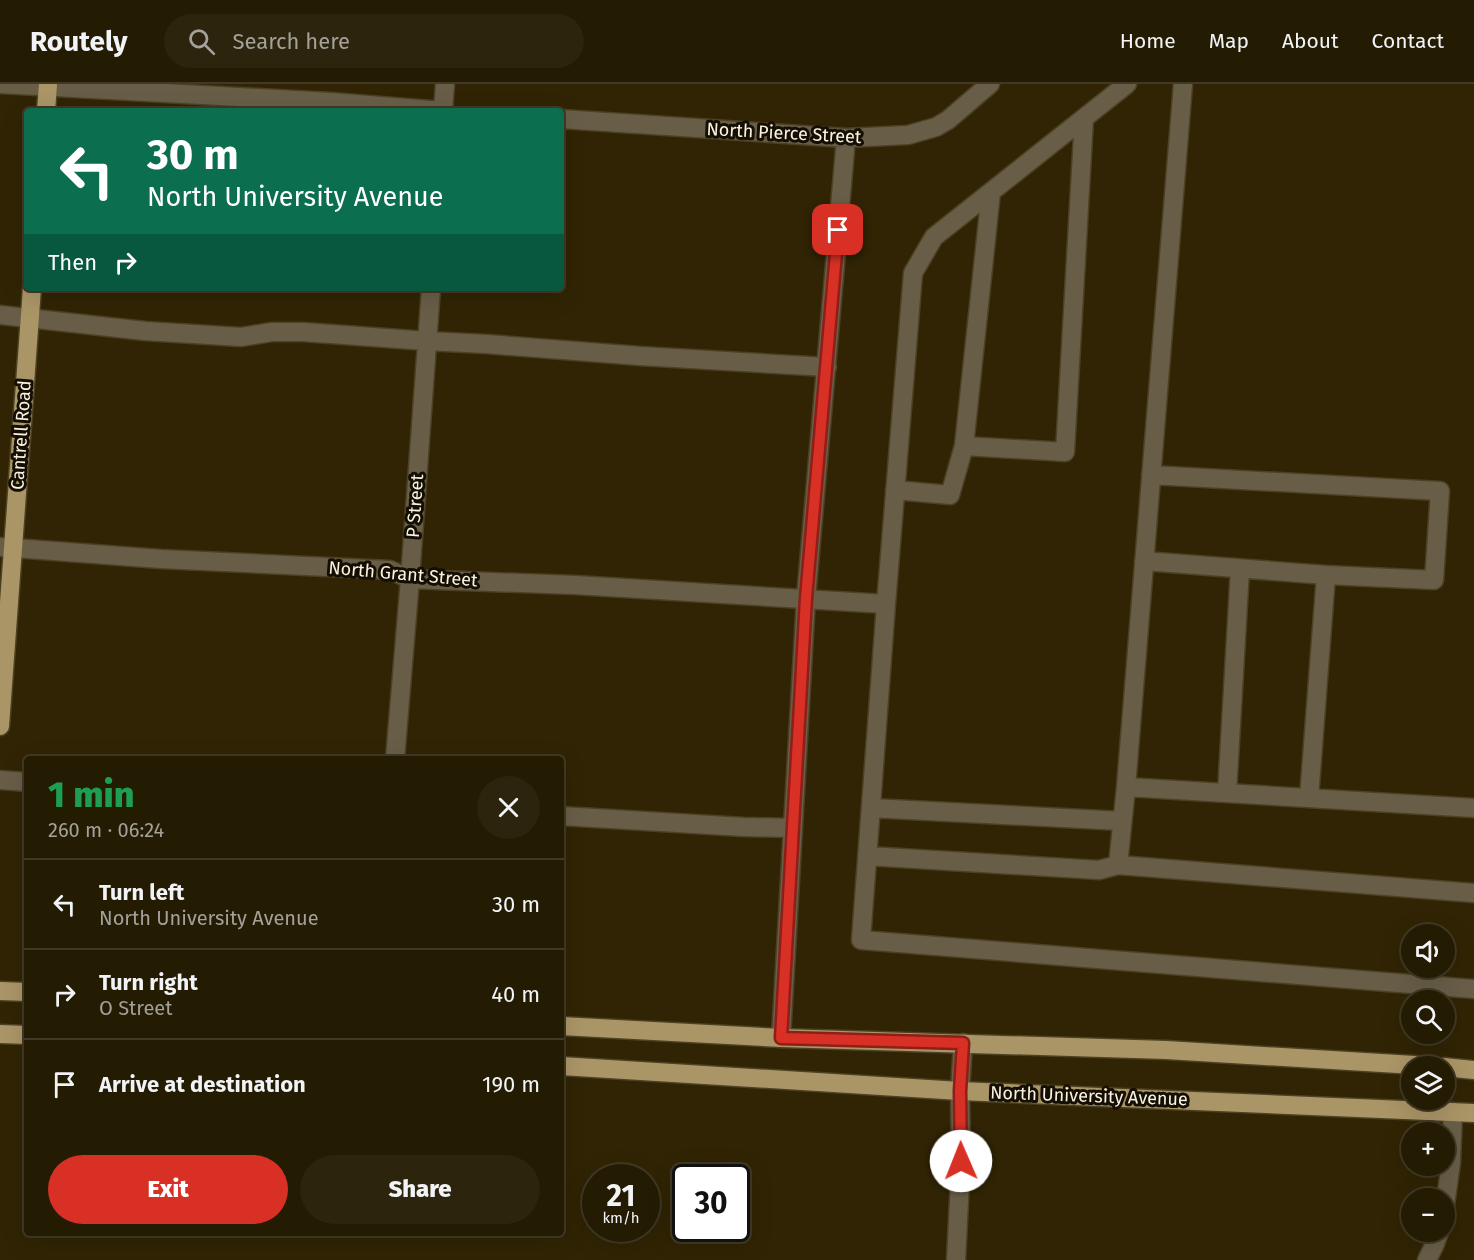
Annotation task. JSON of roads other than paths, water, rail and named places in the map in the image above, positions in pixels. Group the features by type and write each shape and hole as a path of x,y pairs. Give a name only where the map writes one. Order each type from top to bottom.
{"main road":[{"path":"46,108 48,86"},
{"name":"Cantrell Road","path":"0,726 7,548 32,291"},
{"path":"0,991 24,992"},
{"path":"564,1026 781,1038 1166,1050 1401,1064"},
{"path":"0,1034 24,1035"},
{"name":"North University Avenue","path":"564,1065 960,1091 1474,1113"}],"street":[{"path":"0,84 406,108"},
{"path":"443,108 445,84"},
{"name":"North Pierce Street","path":"564,119 846,138 908,135 936,128 990,84"},
{"path":"1127,84 934,237 913,273 861,940 1474,989"},
{"path":"1118,865 1184,84"},
{"path":"964,446 1065,452 1084,118"},
{"path":"781,1038 806,598 846,138"},
{"path":"895,490 950,495 964,446 991,192"},
{"name":"P Street","path":"396,756 431,291"},
{"path":"0,315 146,331 241,337 272,332 303,332 827,367"},
{"path":"1144,561 1326,575 1434,580 1440,491 1151,475"},
{"name":"North Grant Street","path":"7,548 161,559 390,570 410,579 575,585 886,604"},
{"path":"1227,793 1240,569"},
{"path":"1310,798 1326,575"},
{"path":"0,780 24,782"},
{"path":"1126,787 1474,808"},
{"path":"871,808 1122,821"},
{"path":"564,816 793,828"},
{"path":"867,856 1099,870 1118,865 1474,894"},
{"path":"956,1260 961,1161 960,1091 963,1043"},
{"path":"1458,1068 1474,1060"},
{"path":"1447,1188 1453,1112"},
{"path":"1427,1260 1436,1242"}]}
